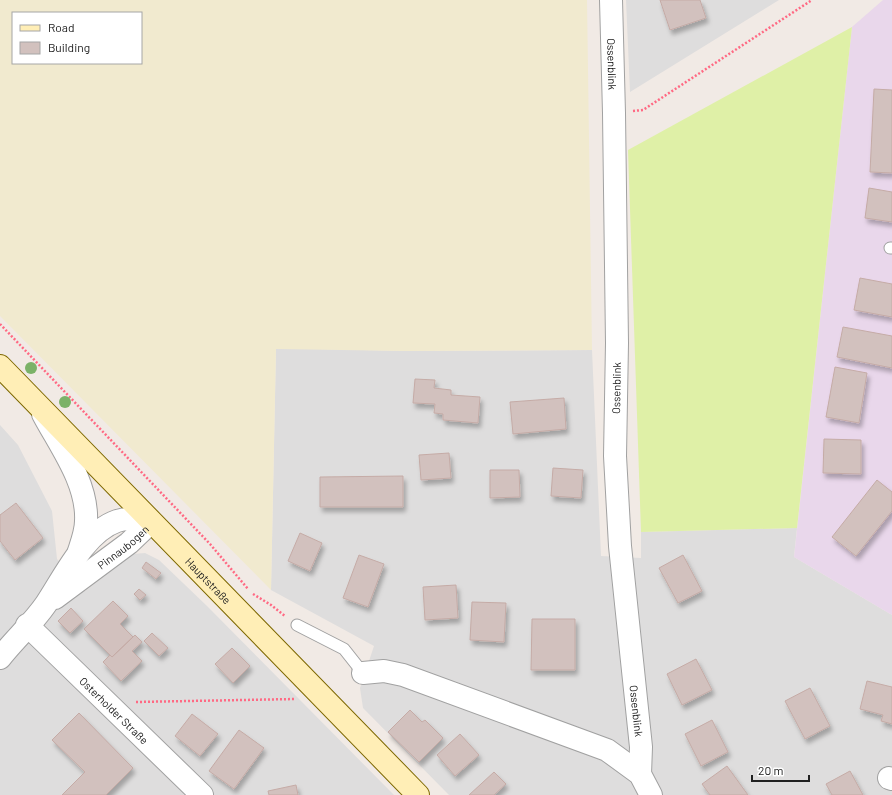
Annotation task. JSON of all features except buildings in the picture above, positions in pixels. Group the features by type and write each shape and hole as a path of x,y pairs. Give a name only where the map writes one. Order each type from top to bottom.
{"main road":[{"name":"Hauptstraße","path":"0,366 418,795"}],"street":[{"name":"Ossenblink","path":"611,0 617,344 615,456 620,546 641,747 640,774"},
{"name":"Pinnaubogen","path":"36,402 78,478 85,502 86,522 79,551"},
{"name":"Pinnaubogen","path":"0,658 45,605 79,551 103,529 118,521 134,519 151,522"},
{"name":"Pinnaubogen","path":"45,605 129,544 151,522"},
{"name":"Osterholder Straße","path":"27,625 202,795"},
{"name":"Ossenblink","path":"363,673 384,671 417,680 607,750 640,774 651,795"}],"lane":[{"name":"Ossenblink","path":"297,626 344,649 363,673"}],"path":[{"path":"614,113 643,110 812,0"},
{"path":"0,324 210,544 252,594 271,605 297,626"},
{"path":"134,702 296,699"}],"shaded area":[{"path":"0,0 587,0 592,350 406,351 276,349 271,590 0,316"},
{"path":"626,0 779,0 630,92"},
{"path":"883,0 892,0 892,615 794,557 852,27"},
{"path":"276,348 406,351 592,350 601,556 641,558 641,532 797,528 794,557 892,615 892,795 449,795 363,708 360,688 374,646 271,590"},
{"path":"0,425 18,445 52,511 57,559 85,591 133,554 145,553 159,560 207,606 394,795 0,795"}],"green space":[{"path":"852,27 797,528 641,532 628,150"}]}
